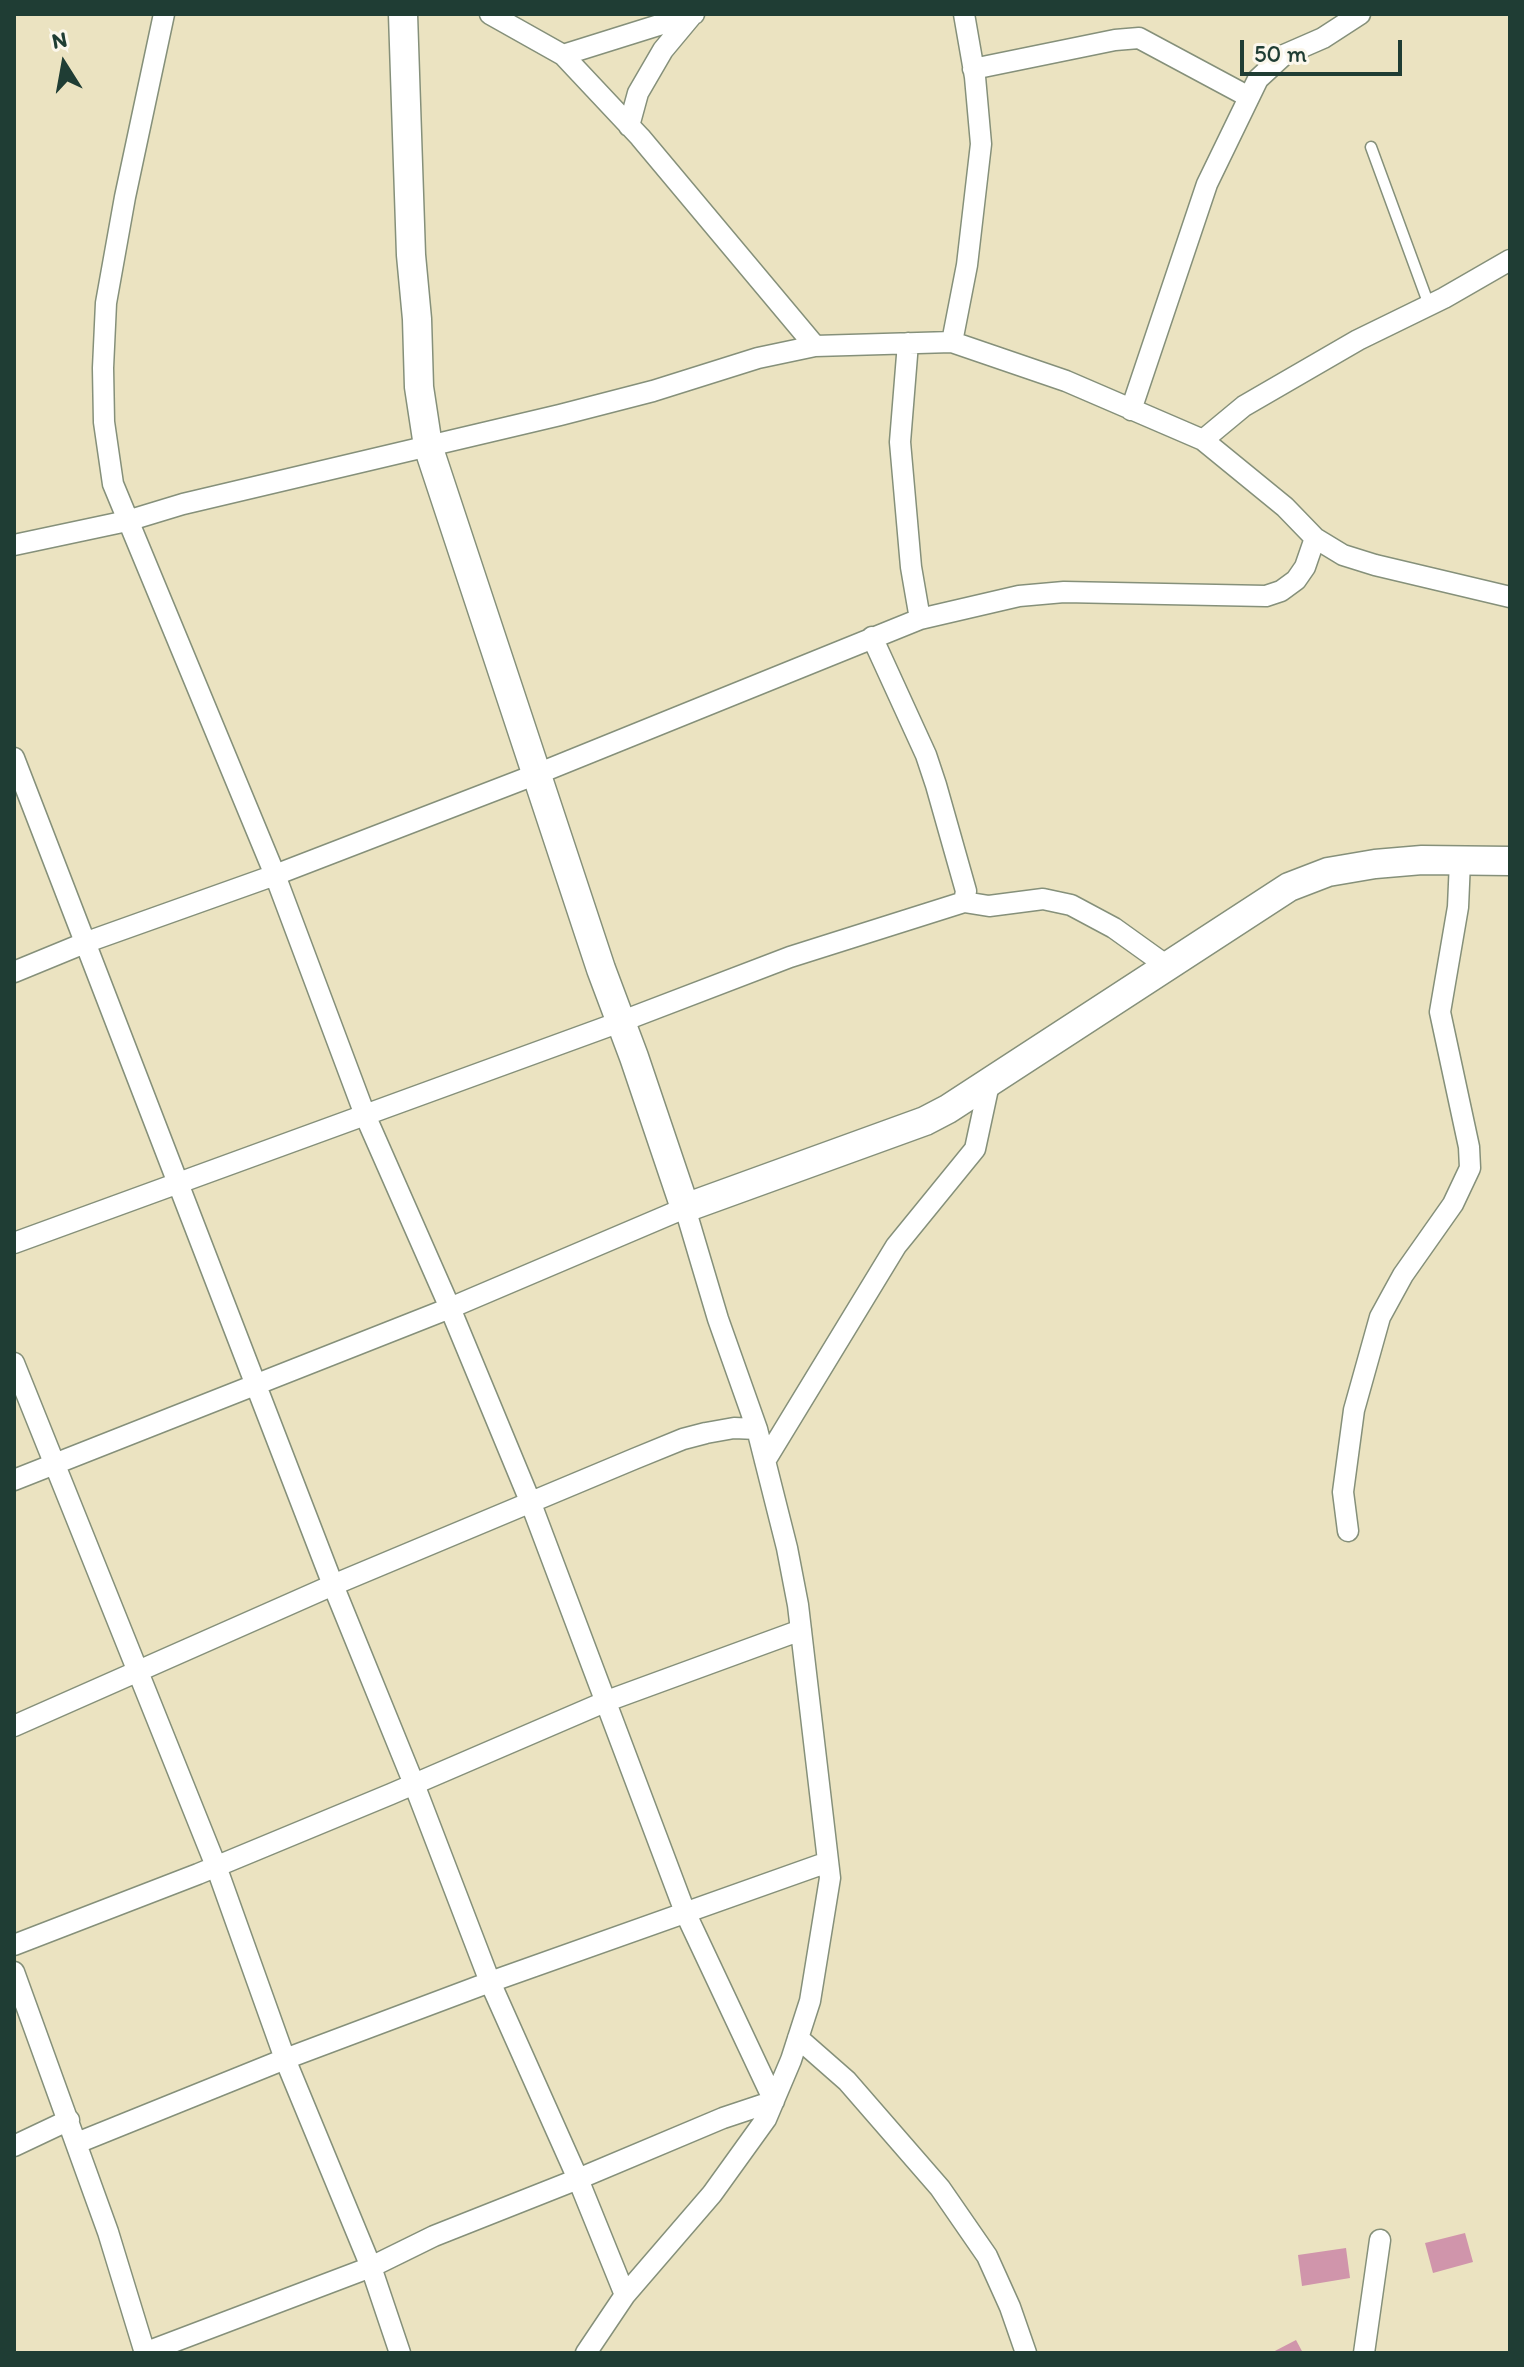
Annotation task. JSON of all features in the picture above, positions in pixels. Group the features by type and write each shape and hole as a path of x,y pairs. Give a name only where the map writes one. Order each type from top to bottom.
{"street":[{"path":"164,14 106,303 104,422 113,484 275,875 365,1115 530,1501 685,1912 774,2101"},
{"path":"403,14 411,255 419,387 428,446 757,1429 790,1563 801,1630 830,1878 810,2001 766,2119 712,2194 625,2295 586,2353"},
{"path":"490,14 563,55 629,126 815,346"},
{"path":"563,55 694,14"},
{"path":"629,126 638,93 663,50 694,14"},
{"path":"952,342 969,253 981,144 964,14"},
{"path":"1131,410 1207,184 1258,79 1284,55 1323,38 1360,14"},
{"path":"973,69 1115,40 1139,38 1249,97"},
{"path":"1203,440 1244,406 1358,340 1510,260"},
{"path":"14,545 127,521 183,504 653,391 758,358 815,346 952,342 1066,381 1203,440 1285,507 1315,538 1343,555 1510,597"},
{"path":"908,343 900,442 911,567 920,619"},
{"path":"14,972 537,774 920,619 1019,596 1064,592 1266,596 1281,591 1296,580 1305,567 1315,538"},
{"path":"872,637 926,755 966,891 964,902"},
{"path":"14,758 333,1585 490,1982 578,2179 625,2295"},
{"path":"14,1480 450,1308 685,1208 925,1121 989,1084 1289,887 1328,872 1422,860 1510,861"},
{"path":"1348,1531 1343,1492 1354,1410 1380,1317 1403,1275 1453,1204 1470,1168 1469,1147 1440,1012 1458,907 1460,861"},
{"path":"14,1243 790,957 964,902 989,906 1043,899 1071,905 1114,928 1167,966"},
{"path":"765,1461 896,1246 975,1149 989,1084"},
{"path":"14,1363 216,1866 285,2059 371,2267 400,2353"},
{"path":"14,1726 333,1585 683,1439 734,1428 757,1429"},
{"path":"14,1945 216,1866 607,1701 801,1630"},
{"path":"77,2143 285,2059 490,1982 828,1862"},
{"path":"14,1972 108,2232 145,2353 371,2267 434,2236 723,2118 774,2101"},
{"path":"798,2038 847,2081 940,2188 987,2256 1026,2353"},
{"path":"14,2146 69,2120"},
{"path":"1364,2353 1380,2240"}],"lane":[{"path":"1371,147 1429,305"}],"building":[{"path":"1465,2233 1473,2262 1433,2273 1425,2243"},
{"path":"1346,2248 1350,2278 1302,2286 1298,2255"},
{"path":"1296,2340 1303,2353 1271,2353"}]}
